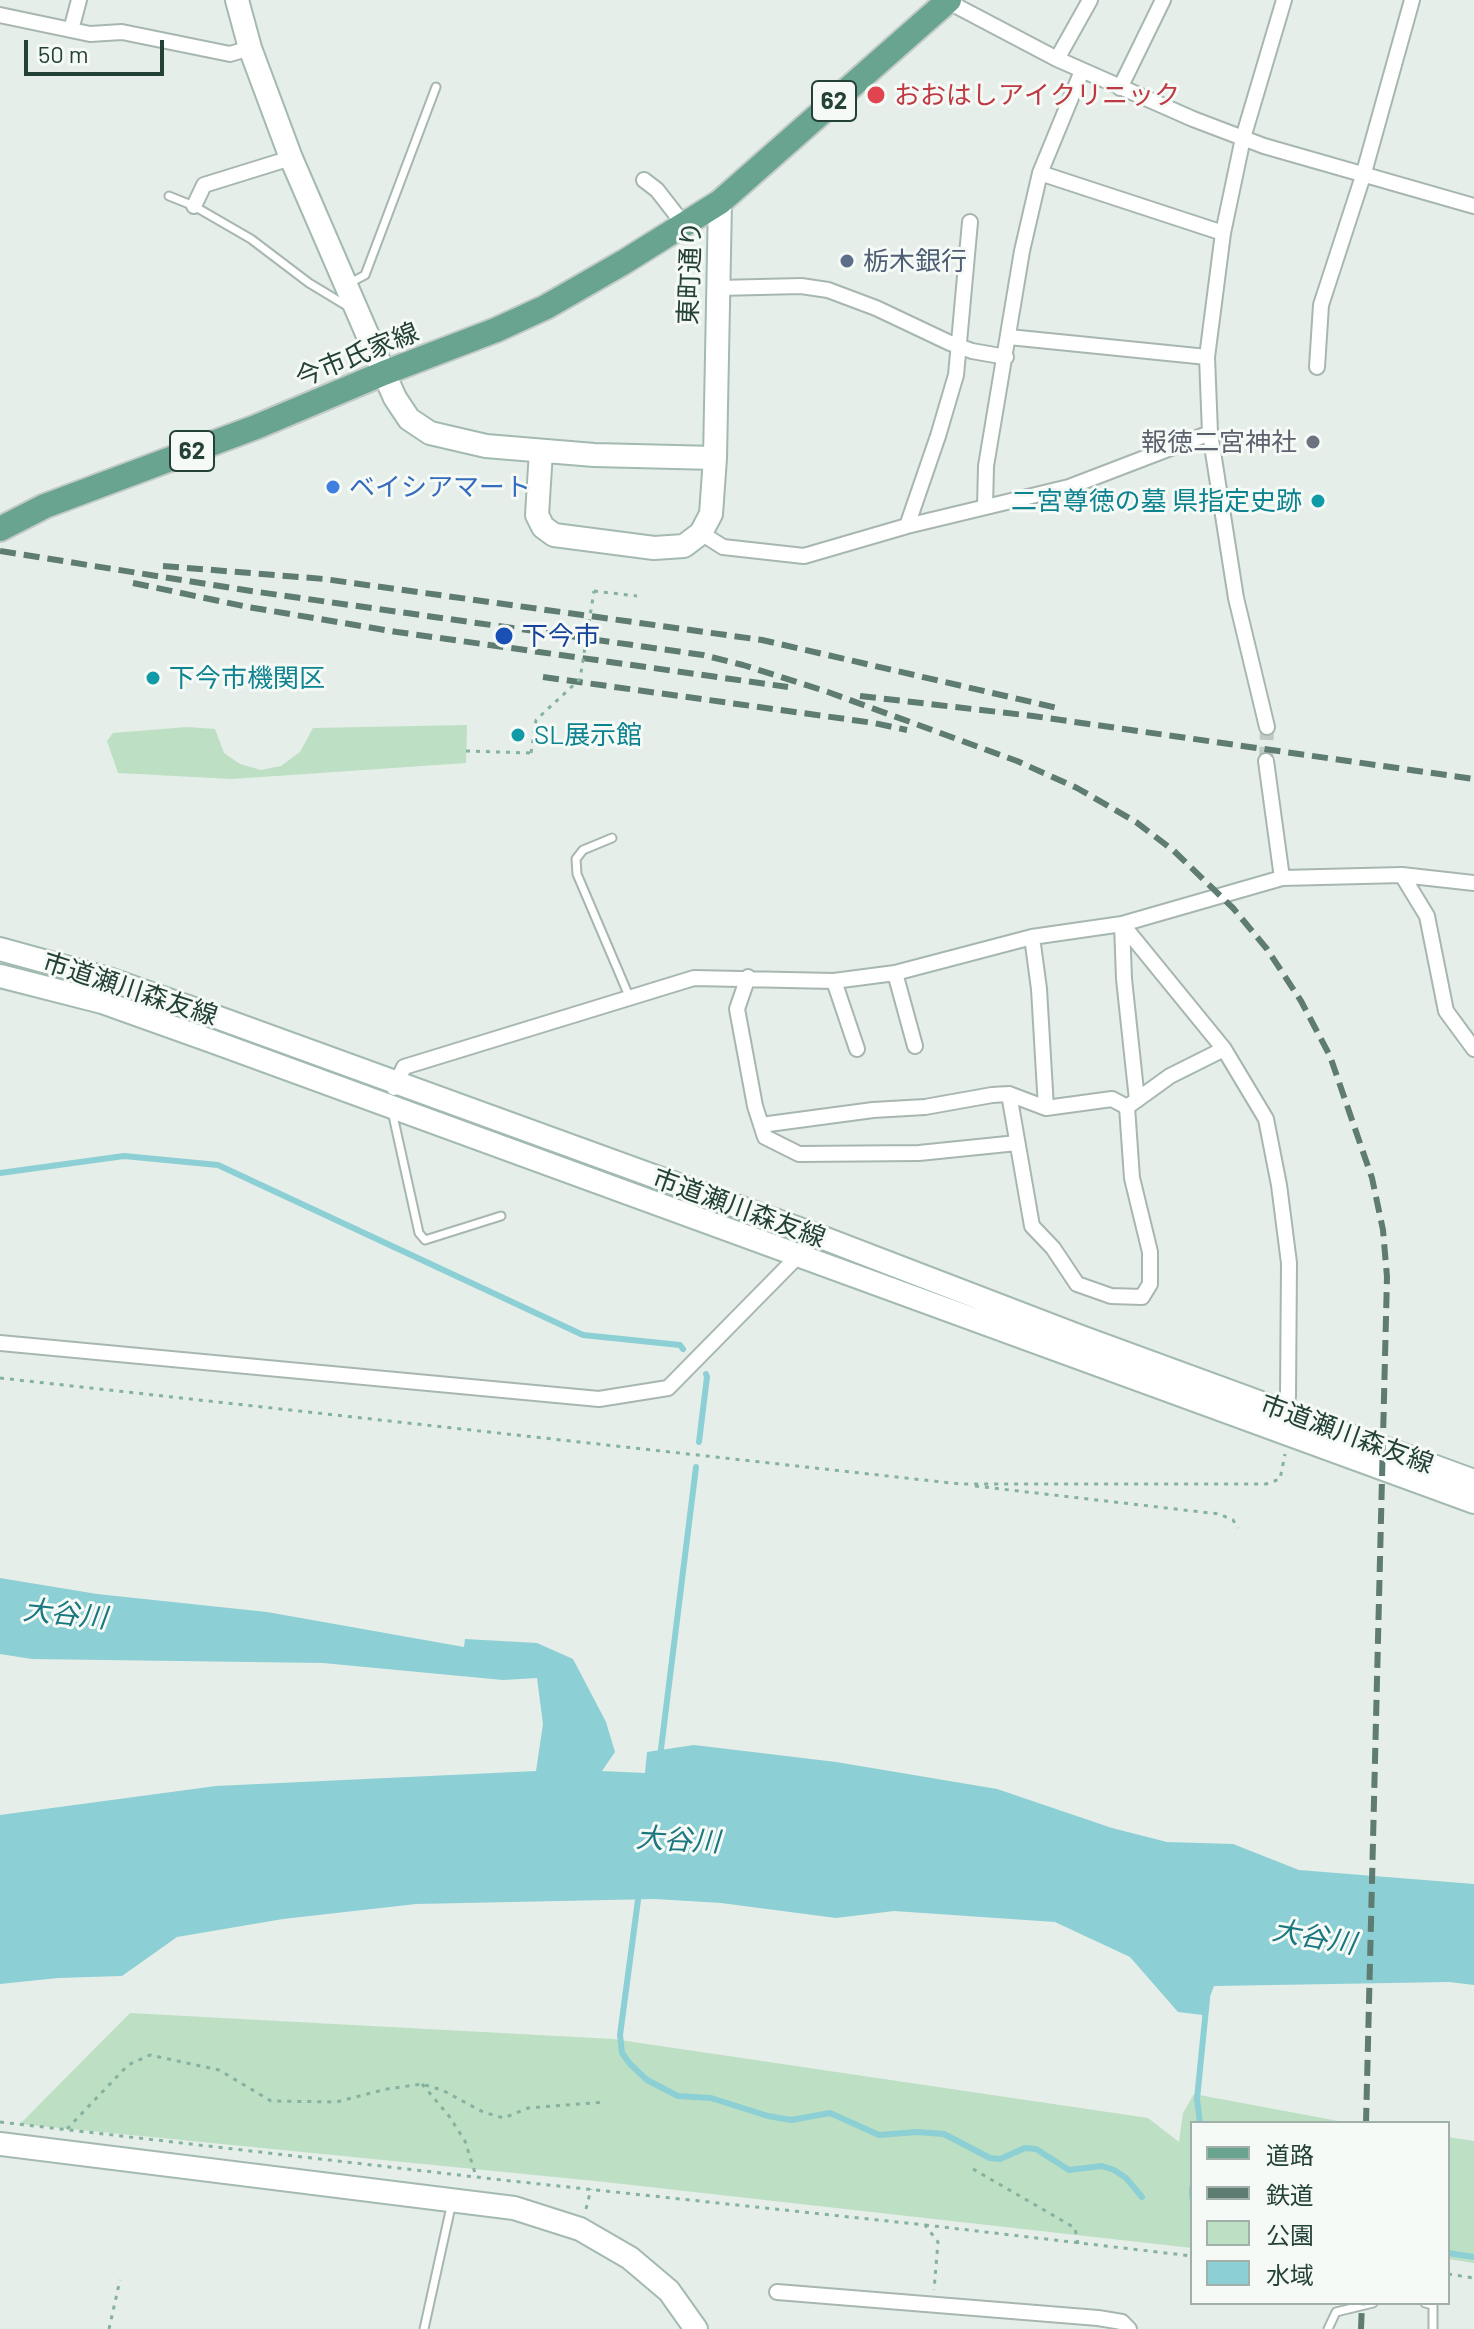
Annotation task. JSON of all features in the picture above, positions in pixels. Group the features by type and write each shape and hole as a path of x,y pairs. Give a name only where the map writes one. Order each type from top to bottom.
{"main road":[{"name":"東町通り","path":"720,202 947,0"},
{"name":"今市氏家線","path":"0,529 45,506 256,427 496,330 546,307 685,226 720,202"}],"street":[{"path":"71,30 79,0"},
{"path":"237,0 250,48 291,158 403,412 430,433 486,446 715,458"},
{"path":"947,0 1082,71 1243,138 1363,176 1474,206"},
{"path":"1057,59 1090,0"},
{"path":"1120,88 1163,0"},
{"path":"1267,727 1236,598 1210,433 1207,357 1223,233 1243,138 1284,0"},
{"path":"1317,367 1321,305 1363,176 1412,0"},
{"path":"0,15 90,34 122,32 230,54 250,48"},
{"path":"985,507 986,466 1022,251 1040,173 1082,71"},
{"path":"194,206 204,185 291,158"},
{"path":"1040,173 1223,233"},
{"path":"644,180 657,190 685,226"},
{"name":"東町通り","path":"701,533 711,514 715,458 720,202"},
{"path":"907,526 956,375 970,222"},
{"path":"718,288 801,286 828,290 959,346 1006,357"},
{"path":"1009,337 1207,357"},
{"path":"541,451 537,515 543,527 554,535 654,548 684,546 701,533 723,547 804,556 907,526 1069,487 1210,433"},
{"path":"1266,761 1282,878"},
{"path":"1402,875 1427,916 1446,1011 1474,1049"},
{"path":"393,1094 404,1067 694,978 834,981 895,973 1032,937 1122,924 1282,878 1402,875 1474,883"},
{"path":"1122,924 1224,1049 1266,1119 1279,1185 1289,1263 1288,1396 1285,1412"},
{"path":"1009,1094 1032,1226 1053,1248 1077,1284 1111,1296 1142,1297 1150,1284 1150,1252 1132,1178 1132,1104 1122,924"},
{"path":"1032,937 1039,989 1046,1108"},
{"name":"市道瀬川森友線","path":"0,949 109,979 800,1254 1474,1502"},
{"path":"895,973 915,1046"},
{"name":"市道瀬川森友線","path":"0,976 102,1002 393,1094 813,1234 1081,1337 1474,1481"},
{"path":"748,977 737,1009 755,1106 765,1137 799,1154 919,1153 1017,1143"},
{"path":"834,981 857,1049"},
{"path":"1132,1104 1170,1076 1224,1049"},
{"path":"761,1125 873,1110 925,1107 1009,1094 1046,1108 1112,1099 1132,1104"},
{"path":"0,1343 599,1399 668,1388 800,1254 813,1234"},
{"path":"0,2144 514,2208 580,2229 630,2258 669,2291 696,2329"},
{"path":"777,2292 1098,2318 1122,2322 1129,2329"}],"lane":[{"path":"346,285 365,275 436,87"},
{"path":"169,196 194,206 251,239 309,283 359,313"},
{"path":"612,838 583,850 576,859 577,874 629,996"},
{"path":"393,1094 419,1233 425,1240 501,1216"},
{"path":"424,2329 453,2200"},
{"path":"1328,2329 1336,2312 1365,2305"},
{"path":"1433,2305 1433,2329"}],"path":[{"path":"466,751 531,753 536,720 580,679 594,591 637,596"},
{"path":"0,1378 1219,1514 1233,1520 1238,1528"},
{"path":"960,1484 1266,1484 1280,1479 1286,1450"},
{"path":"67,2129 128,2065 150,2055 219,2070 271,2101 336,2102 422,2084 442,2090 483,2112 504,2118 528,2108 605,2102"},
{"path":"422,2084 465,2141 476,2177"},
{"path":"0,2122 1190,2256"},
{"path":"973,2169 1075,2228 1078,2244"},
{"path":"925,2225 938,2242 933,2304"},
{"path":"1450,2274 1474,2278"},
{"path":"109,2329 120,2280"}],"green space":[{"path":"467,725 466,763 232,779 118,773 107,741 113,733 187,727 215,729 224,753 240,764 261,770 281,766 300,752 313,728"},
{"path":"130,2013 613,2039 1148,2118 1179,2142 1183,2113 1194,2094 1338,2121 1190,2121 1190,2248 605,2182 20,2124"},
{"path":"1450,2137 1474,2141 1474,2263 1450,2259"}],"water":[{"name":"大谷川","path":"0,1578 97,1594 267,1612 464,1647 465,1639 537,1643 573,1659 606,1722 615,1752 602,1771 645,1773 647,1752 694,1745 836,1762 997,1789 1112,1828 1167,1842 1233,1844 1299,1870 1474,1884 1474,1985 1449,1982 1214,1986 1203,2015 1178,2012 1130,1957 1055,1922 894,1911 836,1918 721,1903 655,1899 416,1904 283,1919 177,1937 122,1976 0,1984 0,1815 216,1786 536,1771 543,1724 537,1678 503,1680 323,1663 32,1659 0,1654"}],"waterway":[{"path":"0,1173 124,1156 218,1165 583,1335 680,1345 683,1349"},
{"path":"699,1442 706,1374"},
{"path":"660,1757 696,1467"},
{"path":"638,1900 620,2035 622,2053 647,2080 678,2096 711,2098 768,2116 791,2120 830,2113 879,2135 917,2132 944,2134 990,2158 1000,2159 1025,2148 1036,2149 1069,2170 1102,2166 1114,2170 1126,2178 1142,2197"},
{"path":"1200,2121 1197,2099 1207,1999"},
{"path":"1450,2253 1474,2257"}],"tunnel":[{"path":"1266,761 1267,727"}],"railway":[{"path":"0,551 251,591 703,655 743,665 828,692 1017,761 1077,788 1136,822 1174,851 1233,908 1267,949 1301,1001 1330,1056 1372,1178 1383,1230 1387,1277 1366,2121"},
{"path":"163,566 324,579 762,640 1062,709"},
{"path":"133,583 248,607 397,632 788,687"},
{"path":"543,677 907,730"},
{"path":"860,696 1033,716 1474,779"},
{"path":"1361,2329 1362,2305"}],"place":[{"name":"おおはしアイクリニック","path":"876,95"},
{"name":"栃木銀行","path":"847,261"},
{"name":"報徳二宮神社","path":"1313,442"},
{"name":"ベイシアマート","path":"333,487"},
{"name":"二宮尊徳の墓 県指定史跡","path":"1318,501"},
{"name":"下今市","path":"504,636"},
{"name":"下今市機関区","path":"153,678"},
{"name":"SL展示館","path":"518,735"}]}
